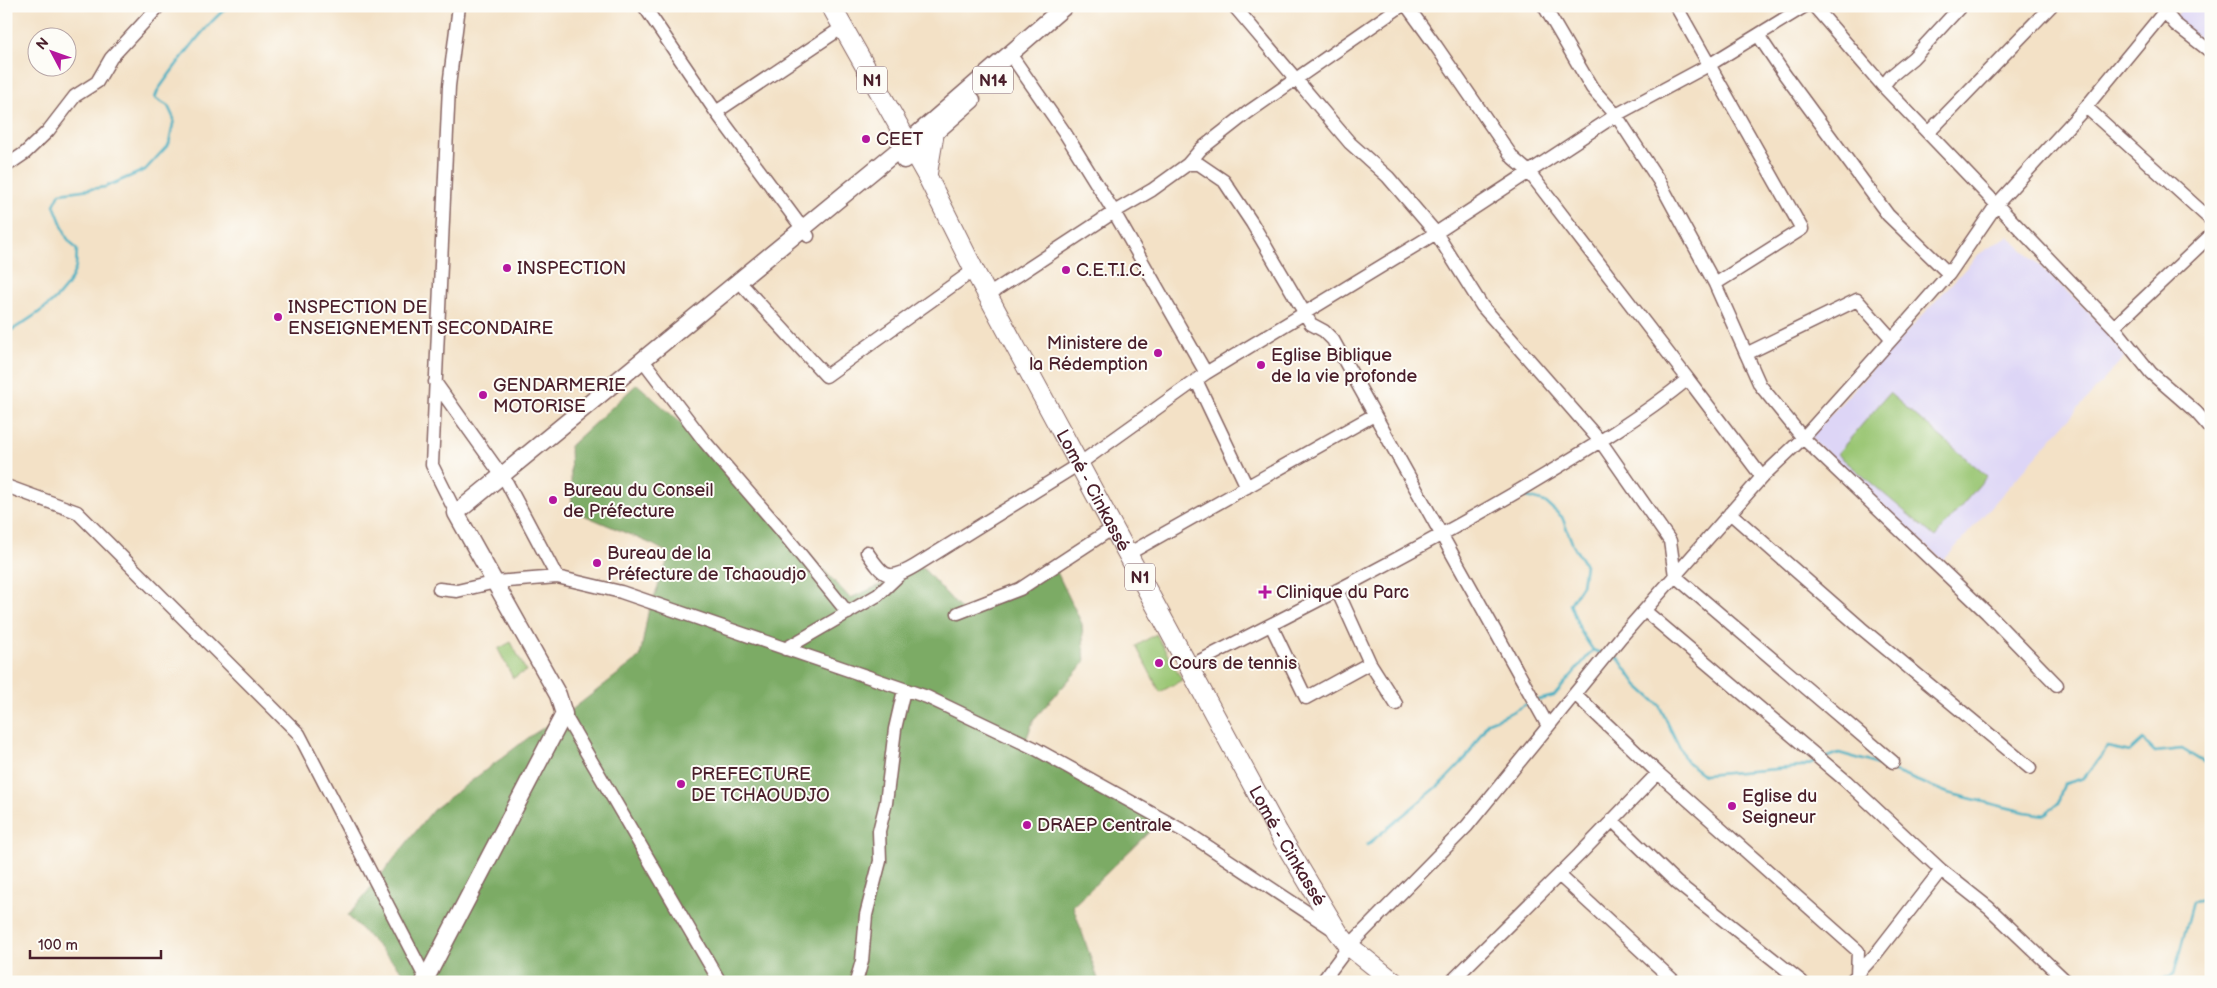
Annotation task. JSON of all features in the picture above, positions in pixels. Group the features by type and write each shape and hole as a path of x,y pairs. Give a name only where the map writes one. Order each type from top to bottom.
{"highway":[{"name":"Lomé - Cinkassé","path":"831,6 927,176 974,270 1278,832 1344,939 1394,982"},
{"path":"927,176 934,135"}],"main road":[{"name":"N14","path":"910,148 1065,6"},
{"name":"N14","path":"910,148 934,135 1073,6"},
{"path":"425,980 564,714 558,695 458,517 910,148"},
{"path":"504,479 648,367 745,288 805,233"}],"street":[{"path":"6,166 25,153 48,131 75,96 97,82 111,58 159,6"},
{"path":"458,517 432,465 449,86 459,6"},
{"path":"644,6 716,112 805,233"},
{"path":"1234,6 1350,143 1388,177 1436,233 1482,306 1601,442 1670,541 1676,576 1893,762"},
{"path":"988,295 1114,212 1152,190 1188,164 1201,148 1247,113 1401,6"},
{"path":"1407,6 1513,158 1529,172 1762,477"},
{"path":"1544,6 1592,88 1616,115 1659,181 1715,284 1760,385 1803,438 1987,613 2057,685"},
{"path":"1676,6 1802,229 1715,284"},
{"path":"785,648 878,595 898,576 1079,464 1201,377 1436,233 1616,115 1710,65 1805,6"},
{"path":"1814,6 1883,86 2114,327 2151,374 2196,412 2211,428"},
{"path":"1883,86 1891,76 1913,58 1960,6"},
{"path":"1928,133 2051,6"},
{"path":"1322,982 1344,939 1467,826 1644,611 1762,477 1803,438 1949,274 1997,204 2086,107 2167,9 2175,24 2211,52"},
{"path":"716,112 843,27"},
{"path":"1758,35 1785,75 1888,215 1949,274"},
{"path":"1015,61 1065,133 1114,212 1201,377 1247,487"},
{"path":"2086,107 2211,220"},
{"path":"1188,164 1199,164 1224,181 1252,223 1311,324 1324,331 1333,340 1548,726"},
{"path":"2114,327 2211,235"},
{"path":"745,288 826,376 974,270"},
{"path":"1746,354 1857,300 1892,339"},
{"path":"648,367 705,442 780,529 848,613"},
{"path":"1188,667 1441,536 1601,442 1654,407 1688,379"},
{"path":"435,382 504,479 557,577"},
{"path":"1128,554 1374,415"},
{"path":"6,486 77,512 299,734 425,980"},
{"path":"1730,513 1861,628 2030,768"},
{"path":"958,613 1020,589 1113,528"},
{"path":"868,552 884,573 898,576"},
{"path":"439,589 457,591 496,582 557,577 620,592 927,697 1034,748 1189,834 1344,939"},
{"path":"1337,590 1370,663 1396,704"},
{"path":"1644,611 1846,782 1941,870 1989,908 2066,982"},
{"path":"1270,625 1306,698 1370,663"},
{"path":"856,982 862,961 866,915 880,861 879,831 886,803 895,729 904,690"},
{"path":"1575,694 1658,772 1858,951 1876,955"},
{"path":"564,714 720,982"},
{"path":"1451,982 1559,875 1658,772"},
{"path":"1612,820 1677,883 1802,982"},
{"path":"1854,978 1876,955 1941,870"},
{"path":"1559,875 1675,982"},
{"path":"1854,978 1858,951"}],"shaded area":[{"path":"2184,6 2211,6 2211,48 2174,19"},
{"path":"2008,236 2090,313 2125,356 1944,560 1929,549 1810,437 1979,254"}],"green space":[{"path":"637,384 710,449 850,598 922,567 966,615 1056,570 1082,624 1085,662 1034,719 1024,745 1153,820 1152,829 1073,906 1099,982 413,982 348,916 433,810 532,735 569,712 640,657 648,613 670,554 654,545 572,510 570,446"},
{"path":"1889,393 1987,476 1935,537 1837,454"},
{"name":"Cours de tennis","path":"1156,634 1182,680 1160,692 1136,646"},
{"path":"511,642 526,671 513,678 498,649"}],"waterway":[{"path":"6,334 36,315 55,299 70,281 75,270 77,250 67,238 54,205 60,193 105,187 145,170 169,144 174,119 168,106 155,98 158,90 203,31 223,11 231,6"},
{"path":"1520,495 1545,502 1562,517 1573,545 1585,565 1582,585 1570,604 1581,632 1593,650"},
{"path":"1538,700 1554,696 1593,650 1603,654"},
{"path":"1610,656 1619,659 1637,685 1659,705 1686,761 1704,775 1801,767 1816,761"},
{"path":"1367,845 1442,783 1466,758 1488,722 1530,702"},
{"path":"1826,758 1839,753 1867,761 1948,793 2045,815 2058,803 2064,784 2084,778 2108,747 2130,752 2143,740 2155,752 2182,749 2205,763 2211,759"},
{"path":"2157,982 2174,974 2193,902 2211,899"}],"place":[{"name":"CEET","path":"866,139"},
{"name":"INSPECTION","path":"507,268"},
{"name":"C.E.T.I.C.","path":"1066,270"},
{"name":"INSPECTION DE ENSEIGNEMENT SECONDAIRE","path":"278,317"},
{"name":"Ministere de la Rédemption","path":"1158,353"},
{"name":"Eglise Biblique de la vie profonde","path":"1261,365"},
{"name":"GENDARMERIE MOTORISE","path":"483,395"},
{"name":"Bureau du Conseil de Préfecture","path":"553,500"},
{"name":"Bureau de la Préfecture de Tchaoudjo","path":"597,563"},
{"name":"Clinique du Parc","path":"1265,592"},
{"name":"Cours de tennis","path":"1159,663"},
{"name":"PREFECTURE DE TCHAOUDJO","path":"681,784"},
{"name":"Eglise du Seigneur","path":"1732,806"},
{"name":"DRAEP Centrale","path":"1027,825"}]}
